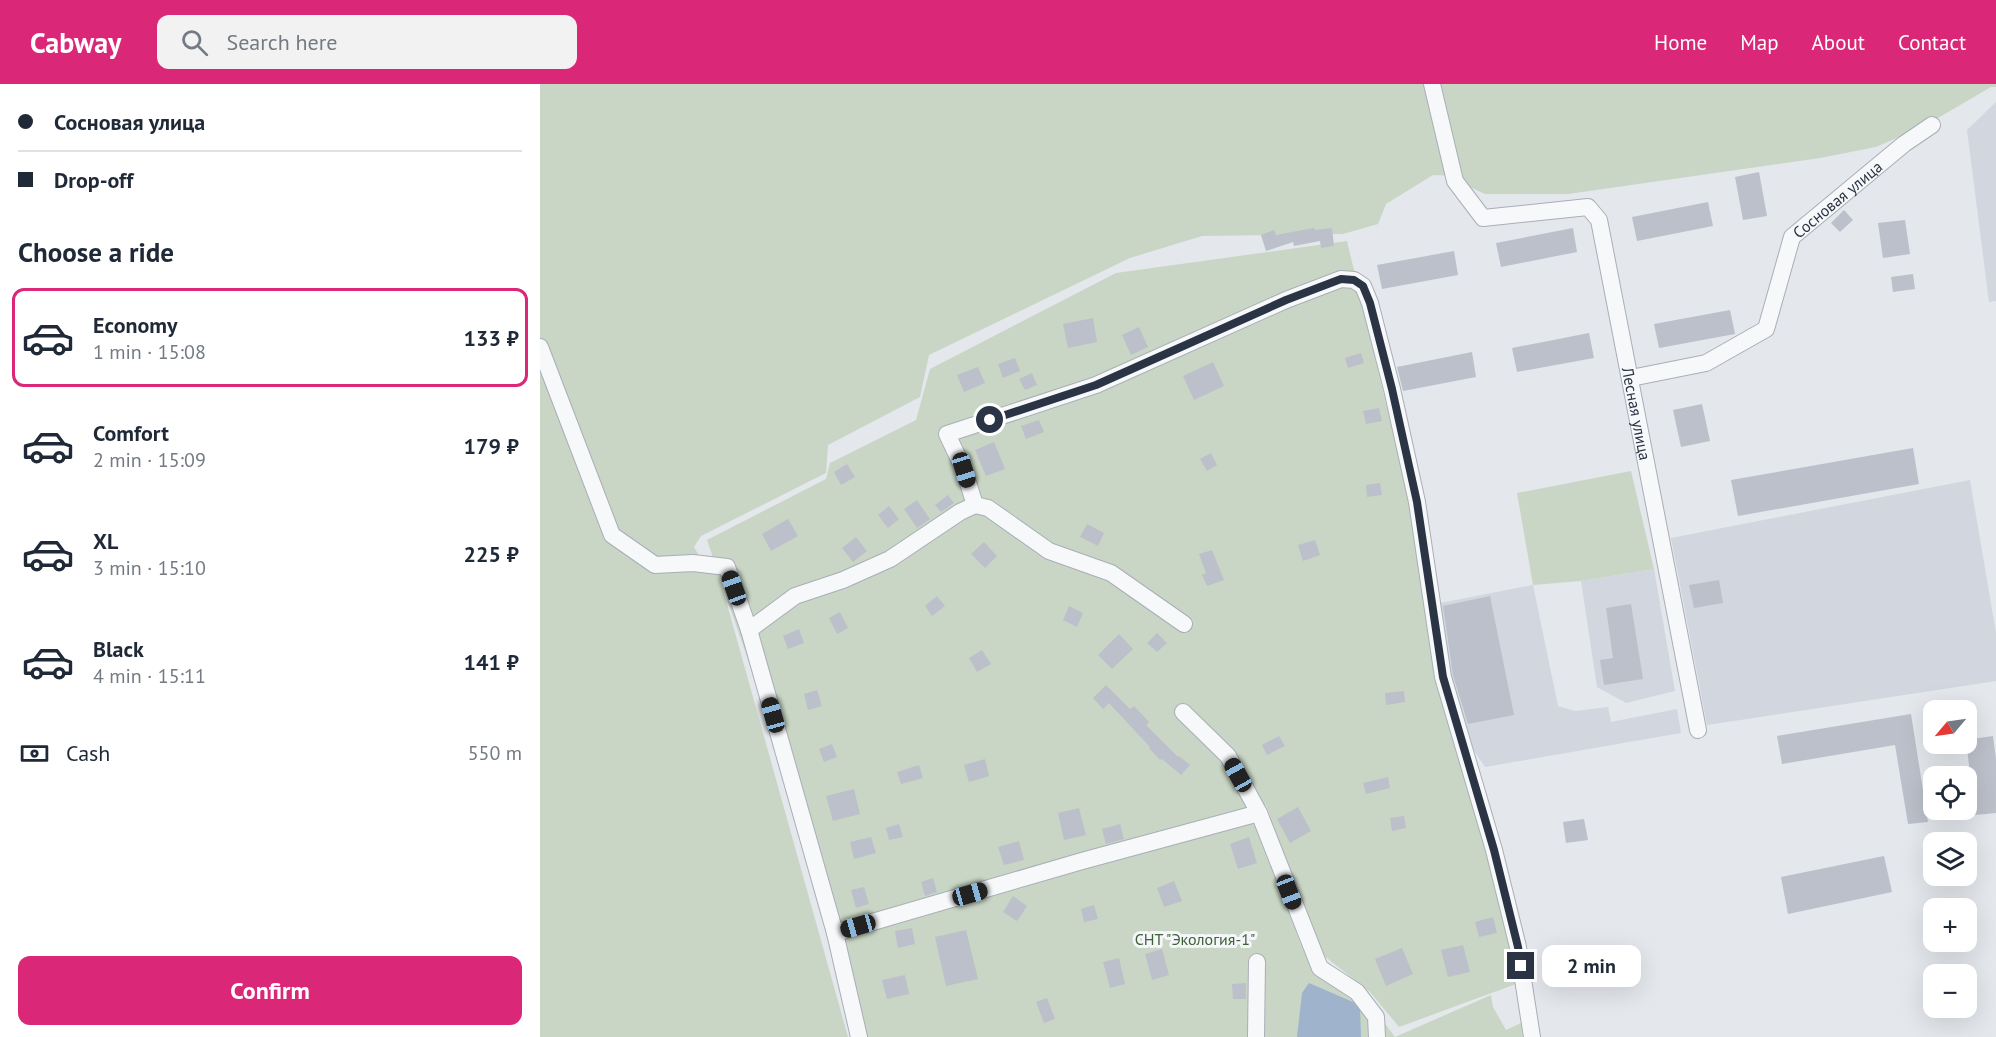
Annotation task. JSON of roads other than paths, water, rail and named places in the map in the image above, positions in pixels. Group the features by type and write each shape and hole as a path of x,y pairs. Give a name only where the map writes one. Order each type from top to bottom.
{"street":[{"name":"Лесная улица","path":"1432,84 1455,181 1483,218 1588,207 1599,220 1698,730"},
{"name":"Сосновая улица","path":"1631,378 1706,363 1766,329 1792,237 1904,144 1932,125"},
{"path":"975,506 964,470 947,434 1096,385 1286,300 1341,279 1354,280 1363,286 1370,303 1417,502 1443,677 1494,850 1518,947 1532,1037"},
{"path":"540,347 612,535 655,566 693,563 727,567 749,630 835,933 859,1037"},
{"path":"749,630 795,596 843,580 890,559 960,512 975,506 988,508 1049,551 1111,573 1184,624"},
{"path":"1183,712 1228,756 1259,813 1320,968 1357,992 1376,1017 1377,1037"},
{"path":"835,933 1082,861 1259,813"},
{"path":"1256,1037 1257,962"}],"water":[{"path":"1309,983 1360,1005 1361,1037 1297,1037 1302,993"}],"park label":[{"name":"СНТ \"Экология-1\"","path":"1195,939"}]}
